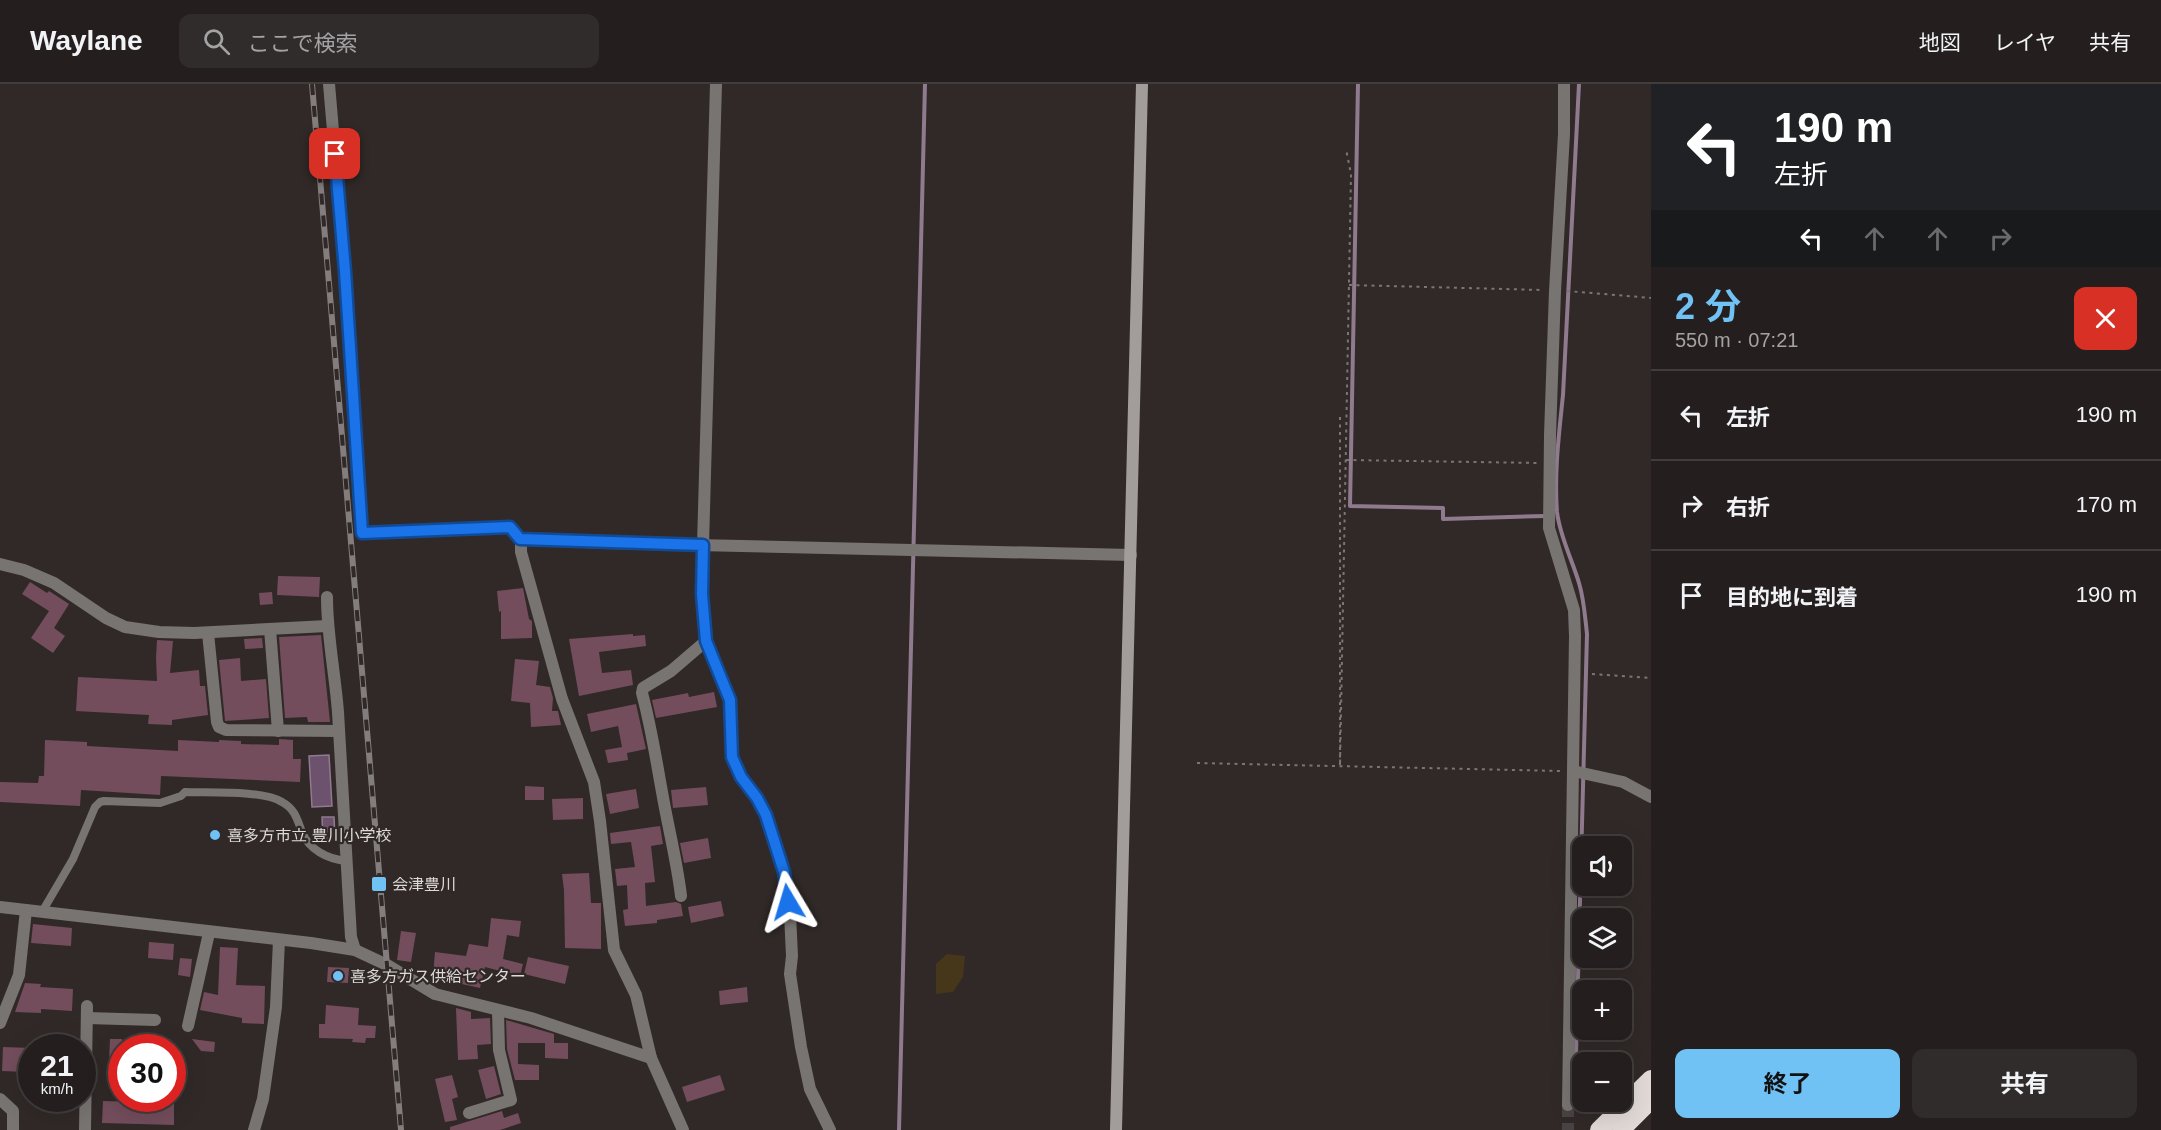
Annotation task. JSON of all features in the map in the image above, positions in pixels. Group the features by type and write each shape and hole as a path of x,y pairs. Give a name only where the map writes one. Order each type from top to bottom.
{"highway":[{"path":"1599,1130 1651,1079"},
{"path":"1621,1130 1651,1100"}],"street":[{"path":"329,84 345,271 362,533 510,527 520,539 521,552 562,699 594,782 614,950 636,995 651,1058 682,1129"},
{"path":"716,84 702,594 706,641 730,700 732,757 741,777 757,798 766,815 784,872 790,914 792,956 790,974 802,1055 810,1089 830,1130"},
{"path":"1116,1130 1142,84"},
{"path":"1564,84 1564,134 1550,464 1550,528 1574,610 1568,1105"},
{"path":"520,539 1131,555"},
{"path":"0,564 24,570 54,583 106,618 125,627 165,632 208,633 327,626"},
{"path":"327,597 327,626 336,688 351,937 355,950"},
{"path":"270,629 278,731"},
{"path":"208,633 219,727 226,730 339,731"},
{"path":"681,896 677,861 662,793 654,741 642,693 643,688 671,671 706,641"},
{"path":"1573,771 1623,782 1651,797"},
{"path":"0,907 355,950 387,965 435,994 531,1018 651,1058"},
{"path":"0,1023 19,975 26,910"},
{"path":"188,1026 208,933"},
{"path":"254,1130 263,1099 274,1019 279,940"},
{"path":"469,1113 511,1100 499,1050 498,1011"},
{"path":"85,1130 87,1012 155,1020"},
{"path":"0,1100 13,1111 13,1130"}],"lane":[{"path":"42,912 73,860 95,807 104,801 160,803 181,796 185,792 270,797 290,806 297,816 306,840 315,849 324,855 346,861"}],"path":[{"path":"1340,766 1351,174 1346,148"},
{"path":"1349,285 1556,291 1651,298"},
{"path":"1340,417 1340,766"},
{"path":"1346,460 1550,464"},
{"path":"1592,674 1651,678"},
{"path":"1197,763 1573,771"}],"shaded area":[{"path":"329,755 332,806 312,807 309,756"},
{"path":"322,817 334,817 335,839 323,839"},
{"path":"947,954 965,956 963,977 953,992 936,994 936,964"}],"building":[{"path":"278,576 320,577 319,597 277,595"},
{"path":"30,582 69,604 54,628 65,636 53,653 31,638 49,611 22,594"},
{"path":"523,588 529,619 532,621 532,638 501,639 501,611 499,612 497,591"},
{"path":"272,592 273,604 260,605 259,593"},
{"path":"633,634 633,636 645,635 646,646 599,652 602,673 631,670 633,685 579,696 569,639"},
{"path":"321,635 330,722 308,722 307,717 285,718 279,637"},
{"path":"262,638 263,648 245,649 244,639"},
{"path":"157,640 173,641 170,673 199,670 200,686 205,686 208,715 172,720 172,725 148,724 149,715 76,711 78,677 157,681"},
{"path":"240,658 241,681 266,679 269,718 225,721 219,660"},
{"path":"515,659 539,661 536,685 550,687 553,698 552,711 558,711 561,725 531,727 530,703 511,701"},
{"path":"714,692 717,707 656,718 652,700 688,693 689,697"},
{"path":"636,704 646,749 627,753 628,760 608,763 605,750 622,747 618,726 591,732 587,714"},
{"path":"279,739 293,740 293,759 301,759 300,782 161,776 160,795 81,790 80,806 0,802 0,782 38,783 39,776 44,776 45,740 87,742 87,746 178,751 178,740 241,741 241,744 279,745"},
{"path":"525,786 544,787 544,800 525,800"},
{"path":"706,787 708,805 673,808 671,790"},
{"path":"636,789 639,808 610,814 606,794"},
{"path":"583,798 583,819 553,820 552,799"},
{"path":"660,826 663,844 651,846 655,882 645,883 646,906 676,902 681,904 683,916 657,920 657,923 625,926 623,910 628,909 627,885 617,886 615,869 635,867 631,842 611,844 610,833"},
{"path":"708,838 711,858 684,863 680,843"},
{"path":"589,873 591,903 601,903 601,949 565,948 562,874"},
{"path":"721,901 724,916 691,923 688,907"},
{"path":"491,918 521,921 519,937 507,935 503,959 523,964 520,976 485,967 480,988 433,976 435,952 466,956 469,944 488,947"},
{"path":"33,924 72,928 71,946 31,943"},
{"path":"401,931 416,933 411,962 397,960"},
{"path":"149,942 174,944 173,960 148,958"},
{"path":"220,947 238,948 236,985 265,986 264,1024 242,1023 242,1018 200,1010 204,992 218,995"},
{"path":"528,957 569,966 565,984 524,974"},
{"path":"180,958 192,959 190,977 178,975"},
{"path":"328,967 349,968 348,983 327,982"},
{"path":"25,983 41,984 40,987 73,989 72,1011 41,1009 41,1013 15,1012"},
{"path":"747,987 748,1002 720,1005 719,991"},
{"path":"326,1005 359,1008 358,1025 376,1026 375,1038 366,1038 365,1043 352,1042 353,1039 319,1038 319,1024 325,1024"},
{"path":"456,1008 471,1012 471,1019 490,1018 491,1044 477,1045 478,1059 458,1060"},
{"path":"506,1020 554,1034 554,1043 568,1043 568,1059 545,1058 545,1043 518,1043 518,1064 539,1065 539,1080 515,1080 507,1049"},
{"path":"192,1039 215,1042 214,1052 201,1051"},
{"path":"3,1047 18,1048 18,1072 2,1071"},
{"path":"494,1066 501,1094 486,1099 478,1070"},
{"path":"452,1075 458,1097 452,1099 457,1120 445,1122 435,1079"},
{"path":"720,1075 725,1090 687,1102 682,1087"},
{"path":"103,1101 108,1101 108,1112 174,1112 174,1125 102,1123"},
{"path":"502,1111 504,1118 518,1113 521,1123 500,1130 450,1130 450,1127"}],"waterway":[{"path":"899,1130 925,84"},
{"path":"1358,84 1350,506 1443,508 1443,519 1545,516"},
{"path":"1576,1052 1587,634 1581,589 1563,539 1557,512 1556,483 1563,395 1579,84"}],"tunnel":[{"path":"1568,1105 1568,1130"}],"railway":[{"path":"312,84 401,1130"}],"place":[{"name":"喜多方市立 豊川小学校","path":"215,835"},
{"name":"会津豊川","path":"379,884"},
{"name":"喜多方ガス供給センター","path":"338,976"}],"route":[{"path":"335,154 362,533 510,527 520,539 703,545 702,594 706,641 730,700 732,757 741,777 757,798 766,815 782,861 788,902"}]}
